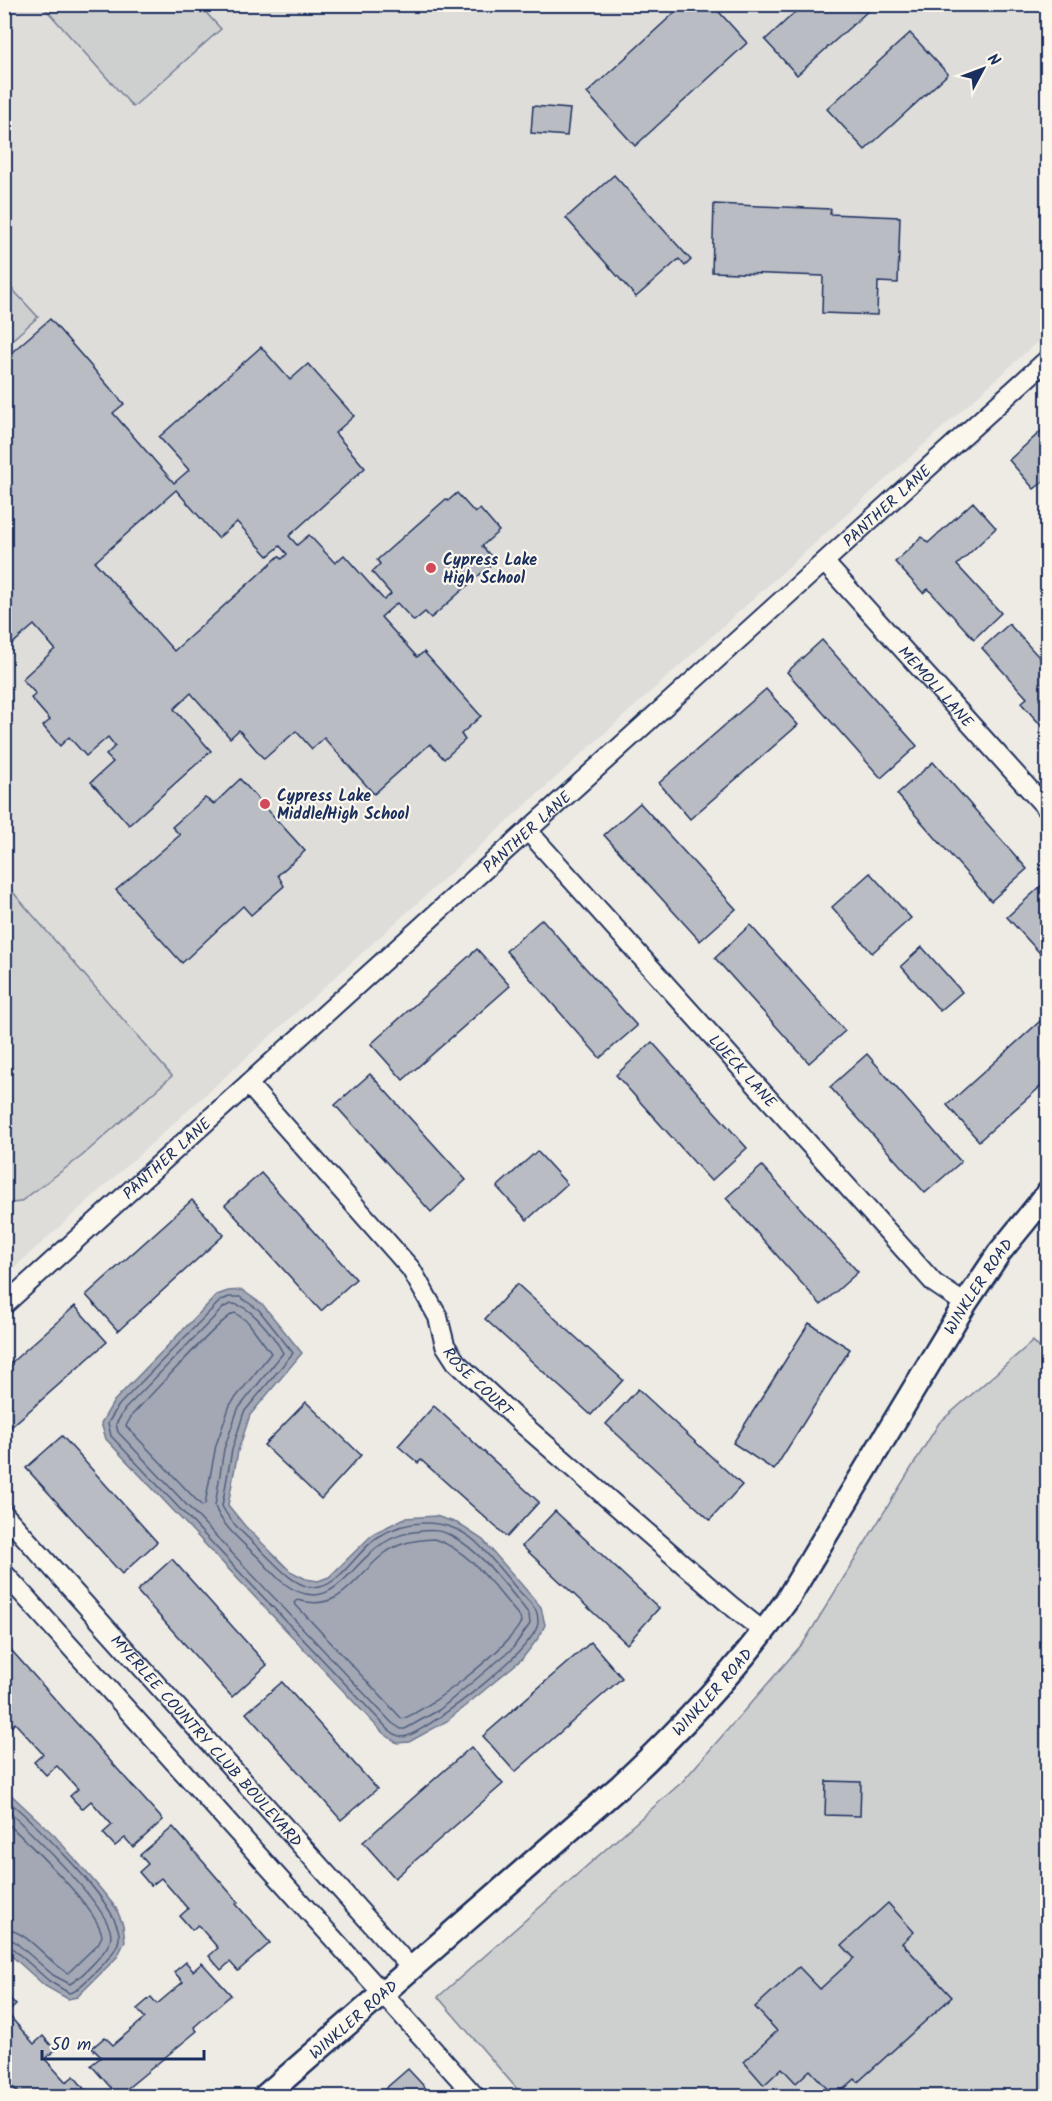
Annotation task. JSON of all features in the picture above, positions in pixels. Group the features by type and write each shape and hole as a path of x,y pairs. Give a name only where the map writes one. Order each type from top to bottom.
{"street":[{"name":"PANTHER LANE","path":"4,1305 1047,360"},
{"name":"MEMOLI LANE","path":"825,562 1047,810"},
{"name":"LUECK LANE","path":"528,831 934,1283 965,1304"},
{"name":"ROSE COURT","path":"248,1084 411,1269 438,1317 445,1345 456,1362 520,1422 764,1632"},
{"name":"WINKLER ROAD","path":"265,2097 619,1787 664,1746 723,1683 787,1600 965,1304 999,1253 1047,1192"},
{"name":"MYERLEE COUNTRY CLUB BOULEVARD","path":"4,1514 411,1968"},
{"path":"4,1574 475,2097"}],"shaded area":[{"name":"Cypress Lake Middle/High School","path":"5,5 1047,5 1047,333 5,1276"},
{"path":"42,5 199,5 221,29 133,107"},
{"path":"4,280 38,317 5,346 4,346"},
{"path":"5,883 172,1076 82,1156 20,1202 5,1204"},
{"path":"1033,1341 1048,1357 1047,2096 523,2096 438,1997 682,1782 804,1642 939,1423"}],"water":[{"path":"242,1290 263,1305 302,1353 250,1415 238,1451 228,1505 245,1526 290,1571 306,1579 318,1581 329,1577 374,1533 405,1518 436,1516 457,1523 483,1540 541,1607 545,1625 522,1659 447,1721 409,1742 397,1743 383,1733 106,1439 101,1423 114,1401 217,1295"},
{"path":"5,1789 54,1835 116,1908 123,1925 125,1941 117,1957 77,1997 68,1999 45,1986 5,1950"}],"building":[{"path":"684,4 712,4 747,43 635,146 587,93"},
{"path":"804,4 863,4 869,10 797,75 765,40"},
{"path":"910,33 948,74 865,150 827,109"},
{"path":"533,106 570,109 567,136 531,133"},
{"path":"614,175 691,260 685,266 679,259 636,297 566,218"},
{"path":"714,204 831,209 830,214 900,217 898,283 878,282 877,315 822,313 823,276 712,272"},
{"name":"Cypress Lake High School","path":"50,319 124,404 113,413 174,483 189,470 159,437 261,347 290,380 308,364 354,416 335,433 365,468 289,536 297,545 309,535 335,563 344,555 384,600 391,594 372,572 380,564 377,560 446,499 448,501 457,493 475,513 480,509 499,531 482,546 495,561 431,618 425,612 414,621 397,603 381,617 417,657 424,652 481,716 461,734 465,740 444,759 430,744 374,794 324,738 312,749 296,731 264,759 239,730 230,738 191,693 174,709 211,751 129,825 91,782 113,762 106,755 115,746 108,737 86,756 69,737 60,746 43,726 50,720 31,698 36,694 22,679 55,649 34,625 4,651 4,359","holes":["176,490 218,538 237,522 268,556 280,546 287,554 282,559 279,556 174,651 95,562"]},
{"path":"1048,425 1048,478 1034,489 1009,460"},
{"path":"973,502 996,528 957,565 1001,613 974,639 928,589 923,593 895,562 922,537 928,543"},
{"path":"1009,624 1048,667 1048,733 1021,703 1027,698 982,648"},
{"path":"822,640 917,746 881,778 787,672"},
{"path":"766,689 798,725 690,819 659,783"},
{"path":"933,762 1027,869 991,901 897,794"},
{"path":"240,779 305,851 278,875 284,886 251,915 243,906 182,963 116,890 180,835 172,827 205,798 214,804"},
{"path":"640,803 736,909 700,941 604,835"},
{"path":"870,873 911,918 872,953 832,907"},
{"path":"1042,885 1048,891 1048,962 1007,917"},
{"path":"542,919 637,1026 600,1058 506,951"},
{"path":"750,925 845,1031 809,1063 715,958"},
{"path":"922,947 962,992 940,1011 901,966"},
{"path":"477,949 510,986 403,1080 371,1044"},
{"path":"1048,1014 1048,1080 979,1141 947,1105"},
{"path":"652,1042 747,1148 711,1181 616,1075"},
{"path":"867,1054 961,1162 925,1193 830,1087"},
{"path":"370,1074 466,1180 431,1212 335,1105"},
{"path":"537,1151 567,1184 527,1220 497,1187"},
{"path":"762,1166 858,1272 821,1305 726,1198"},
{"path":"261,1173 356,1279 321,1311 225,1205"},
{"path":"192,1200 224,1235 118,1331 86,1295"},
{"path":"517,1284 623,1380 591,1415 485,1319"},
{"path":"75,1306 107,1342 4,1433 4,1369"},
{"path":"809,1323 850,1349 774,1470 733,1443"},
{"path":"638,1389 742,1485 710,1520 606,1424"},
{"path":"306,1402 361,1455 321,1499 264,1445"},
{"path":"434,1406 539,1502 507,1537 421,1460 418,1463 398,1446"},
{"path":"62,1436 157,1542 122,1574 26,1468"},
{"path":"555,1511 659,1608 627,1644 522,1546"},
{"path":"172,1559 267,1665 232,1697 137,1591"},
{"path":"4,1642 163,1820 133,1847 125,1838 115,1846 103,1833 112,1825 91,1801 82,1809 70,1796 78,1789 57,1766 46,1775 34,1762 43,1754 15,1723 7,1731 4,1728"},
{"path":"591,1642 622,1678 515,1772 483,1736"},
{"path":"282,1682 377,1789 341,1820 246,1713"},
{"path":"471,1747 503,1784 395,1878 363,1842"},
{"path":"826,1781 861,1782 860,1816 825,1815"},
{"path":"173,1827 270,1943 238,1971 230,1962 221,1970 209,1956 218,1948 198,1925 192,1930 180,1916 188,1909 161,1878 151,1886 139,1872 148,1864 140,1855"},
{"path":"888,1903 914,1932 902,1943 952,1997 858,2082 855,2079 836,2096 810,2070 796,2083 782,2068 764,2085 744,2062 777,2031 755,2007 799,1967 820,1989 854,1958 842,1945"},
{"path":"186,1962 193,1971 202,1963 231,1995 194,2027 197,2031 118,2096 91,2065 101,2057 92,2048 105,2037 113,2045 145,2018 137,2009 151,1997 157,2004 183,1982 174,1972"},
{"path":"4,1992 16,2005 7,2013 34,2044 43,2036 55,2050 45,2059 66,2082 74,2076 85,2090 78,2096 21,2096 4,2077"},
{"path":"408,2069 433,2096 377,2096"}],"place":[{"name":"Cypress Lake High School","path":"431,568"},
{"name":"Cypress Lake Middle/High School","path":"265,804"}]}
